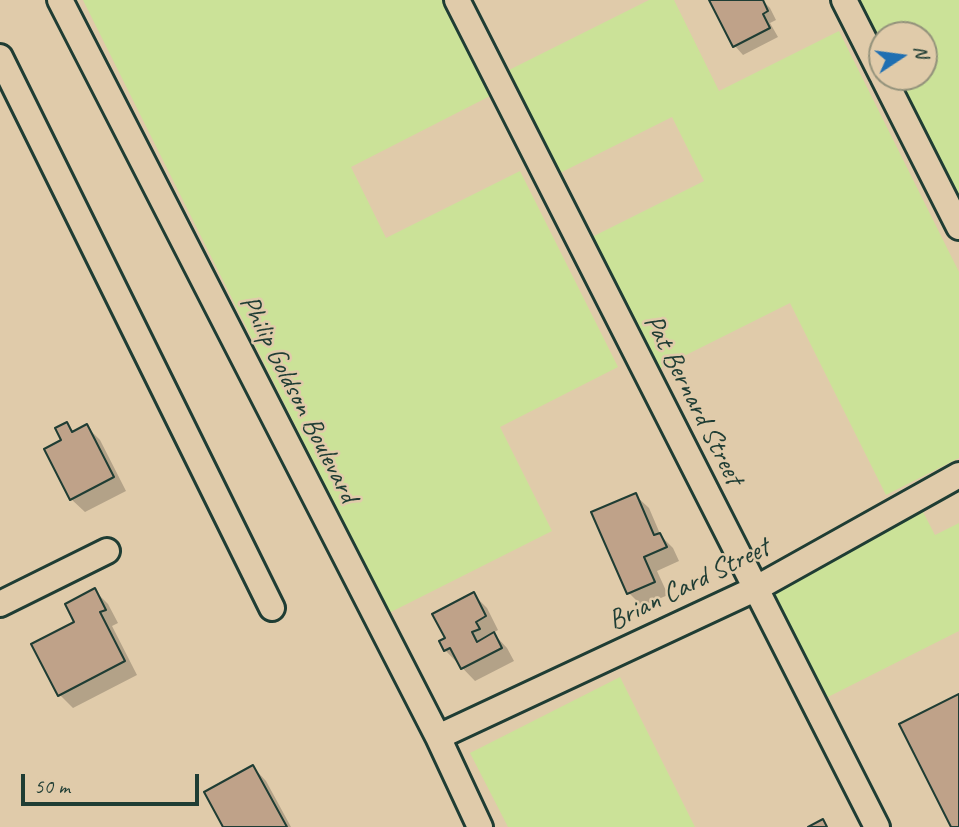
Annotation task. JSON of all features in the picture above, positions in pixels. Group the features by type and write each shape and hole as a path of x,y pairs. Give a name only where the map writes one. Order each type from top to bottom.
{"street":[{"name":"Philip Goldson Boulevard","path":"60,0 438,737 480,827"},
{"name":"Pat Bernard Street","path":"457,0 877,827"},
{"path":"844,0 868,47"},
{"path":"0,57 272,608"},
{"path":"891,91 959,227"},
{"name":"Brian Card Street","path":"438,737 755,589 959,474"},
{"path":"0,604 107,551"}],"green space":[{"path":"83,0 444,0 492,95 351,167 386,238 520,171 618,367 500,427 552,531 389,613"},
{"path":"649,0 674,0 719,91 839,31 959,272 959,458 886,495 790,303 656,370 590,238 704,181 672,117 560,173 509,70"},
{"path":"852,0 959,0 959,210 897,91 938,91 938,21 868,21 868,32"},
{"path":"922,510 935,535 959,523 959,631 822,700 767,587"},
{"path":"620,677 695,827 508,827 470,753"}],"building":[{"path":"709,0 763,0 768,11 763,14 770,28 733,47"},
{"path":"67,422 72,432 87,424 114,477 70,500 44,449 61,440 55,428"},
{"path":"636,493 654,535 660,533 667,547 644,557 655,582 627,594 591,512"},
{"path":"95,588 106,610 100,612 125,661 58,696 31,644 74,622 65,604"},
{"path":"474,592 486,616 476,622 480,629 472,632 477,642 494,632 502,648 461,669 450,648 444,651 439,641 445,638 432,614"},
{"path":"959,694 959,827 951,827 899,724"},
{"path":"253,765 287,827 223,827 204,792"},
{"path":"823,819 827,827 808,827"}]}
